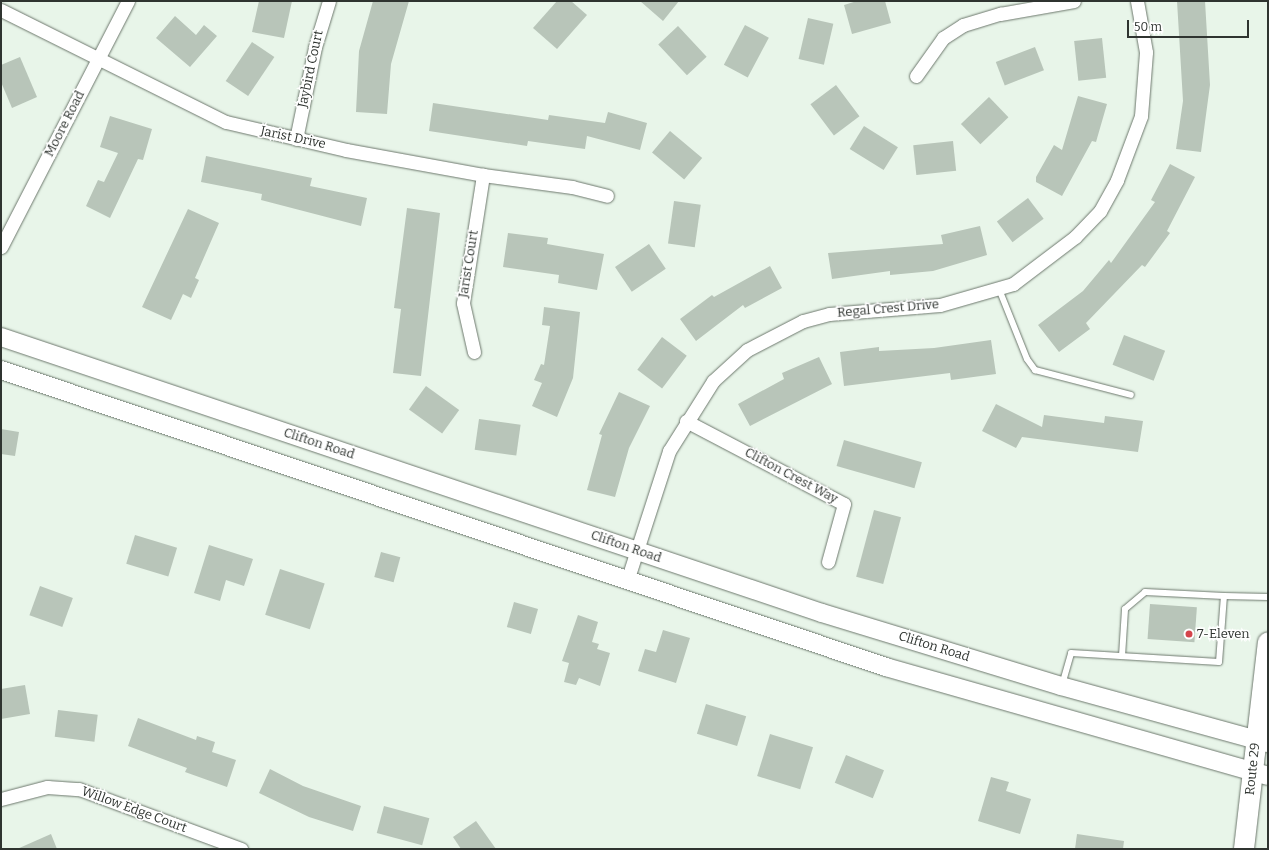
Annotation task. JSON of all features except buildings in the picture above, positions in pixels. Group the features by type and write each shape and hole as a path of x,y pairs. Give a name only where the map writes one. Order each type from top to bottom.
{"main road":[{"name":"Clifton Road","path":"1,337 822,613 1061,686 1262,741"},
{"path":"1,370 886,667 1261,774"},
{"name":"Route 29","path":"1244,849 1261,774 1268,642"}],"street":[{"name":"Moore Road","path":"1,247 128,1"},
{"name":"Jaybird Court","path":"296,139 314,47 329,1"},
{"path":"916,76 943,38 963,26 1000,14 1074,1"},
{"name":"Regal Crest Drive","path":"627,580 669,451 686,421 713,381 747,350 803,321 841,311 940,305 999,289 1042,265 1075,237 1100,211 1118,180 1131,149 1144,93 1146,52 1137,1"},
{"name":"Jarist Drive","path":"1,10 226,122 296,139 483,175 572,187 607,196"},
{"name":"Jarist Court","path":"474,352 463,303 483,175"},
{"name":"Clifton Crest Way","path":"686,421 844,504 828,562"},
{"name":"Willow Edge Court","path":"1,799 47,787 79,789 241,849"}],"lane":[{"path":"999,289 1027,359 1035,370 1131,395"},
{"path":"1122,656 1126,609 1145,592 1268,598"},
{"path":"1061,686 1071,653 1219,662 1224,596"}],"place":[{"name":"7-Eleven","path":"1189,634"}]}
